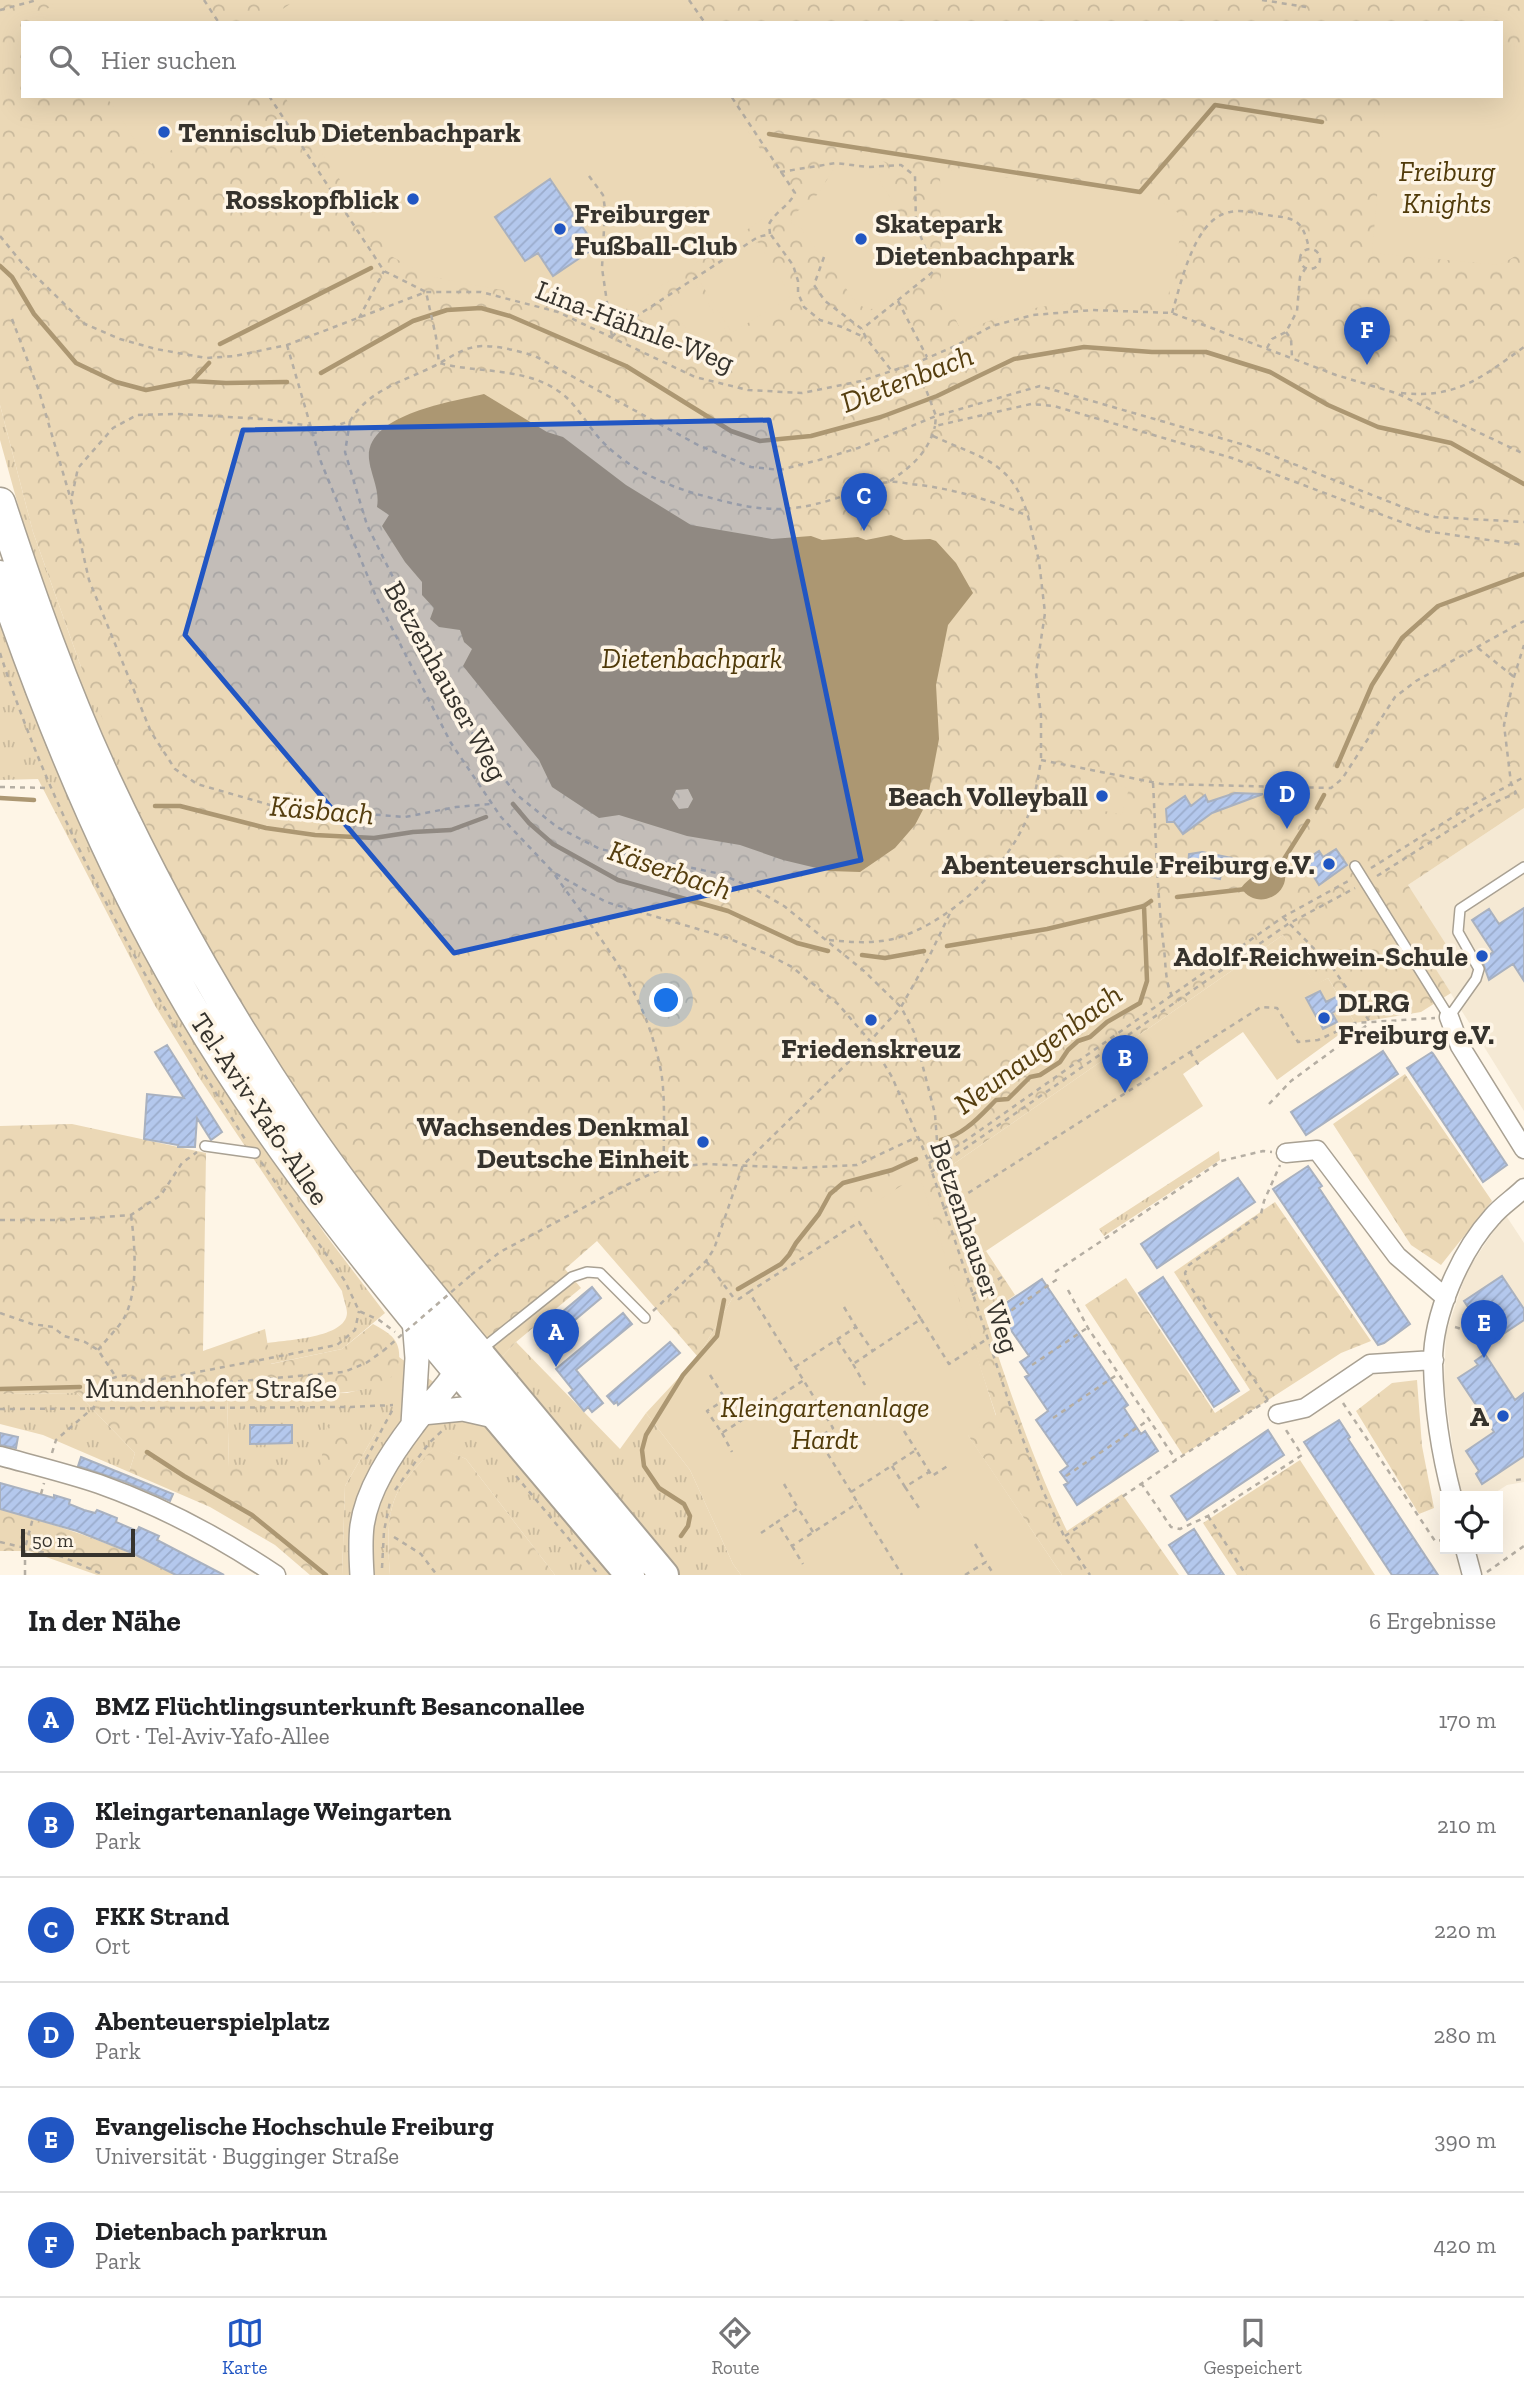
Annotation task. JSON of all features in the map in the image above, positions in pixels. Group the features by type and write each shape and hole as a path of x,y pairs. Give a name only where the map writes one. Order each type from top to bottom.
{"highway":[{"name":"Tel-Aviv-Yafo-Allee","path":"0,503 66,687 150,872 253,1051 300,1124 369,1217 468,1361"},
{"name":"Tel-Aviv-Yafo-Allee","path":"0,576 27,654 74,770 123,880 170,971 278,1142 330,1214 414,1319 468,1361"}],"main road":[{"name":"Tel-Aviv-Yafo-Allee","path":"468,1361 494,1416 630,1575"},
{"name":"Tel-Aviv-Yafo-Allee","path":"468,1361 664,1575"}],"street":[{"path":"1449,1017 1460,1046 1524,1149"},
{"path":"1286,1153 1317,1150 1397,1256 1446,1298"},
{"path":"1451,1491 1443,1460 1434,1360 1446,1298 1465,1255 1492,1217 1524,1188"},
{"path":"414,1319 417,1411"},
{"path":"1273,1407 1305,1408 1370,1364 1434,1360"},
{"path":"362,1575 362,1525 368,1504 389,1460 435,1375 468,1361"},
{"path":"417,1411 463,1409 494,1416"},
{"path":"0,1456 99,1484 146,1503 224,1542 276,1575"},
{"path":"1466,1554 1472,1575"}],"lane":[{"path":"1359,875 1449,1017 1476,979 1479,969 1458,932 1460,909 1524,867"},
{"path":"205,1146 255,1153"},
{"path":"468,1361 572,1277 587,1272 600,1273 645,1318"}],"path":[{"path":"0,10 37,0"},
{"path":"204,0 218,21"},
{"path":"689,0 704,21"},
{"path":"1262,0 1307,7"},
{"path":"270,98 384,271 426,292 439,363"},
{"path":"732,98 795,193 791,202 774,214 768,223 770,234 793,265 798,293 804,307 820,320 866,338"},
{"path":"780,172 836,163 868,167 901,165 915,176 916,224 934,271 862,329"},
{"path":"589,176 603,195 605,209 602,268 612,337"},
{"path":"1172,313 1196,243 1212,222 1226,212 1289,217 1299,223 1305,232 1309,248 1318,253 1320,260 1315,268 1305,269"},
{"path":"612,337 624,325 758,237 770,234"},
{"path":"0,236 22,263 85,324 120,339 206,358 235,356 287,345"},
{"path":"1305,269 1300,264 1299,257 1309,248"},
{"path":"824,257 814,285 825,301 862,329 891,370"},
{"path":"1267,348 1272,339 1286,332 1297,311 1300,277 1305,269"},
{"path":"359,318 384,271"},
{"name":"Lina-Hähnle-Weg","path":"287,345 426,292 481,292 558,312 695,377 748,390 803,393 862,381 916,363 992,326 1033,315 1093,310 1172,313 1336,375 1396,393 1524,454"},
{"path":"898,301 928,358"},
{"path":"12,319 39,391 71,499 89,580 151,732 175,769 197,784 291,811 405,817 456,807 491,804"},
{"path":"1286,332 1291,339 1292,357"},
{"name":"Betzenhauser Weg","path":"287,345 321,462 377,599 451,743 501,817 553,872 606,902 725,937 792,967 845,1012 870,1041 892,1077 929,1162 987,1339 1042,1489 1065,1536 1090,1575"},
{"path":"929,1162 937,1141 935,1114 914,1032 901,1007 883,987 784,906 753,888 721,874 600,849 557,827 517,795 483,752 457,706 367,525 345,452 350,421 357,409 368,399 403,378 459,352 481,346 506,348 535,356 698,445 733,461 780,470 858,448 936,416 1040,386 1248,446 1384,500 1435,517 1524,522"},
{"path":"1396,393 1424,396 1465,386 1489,373 1524,347"},
{"path":"439,363 505,372 542,383 565,397 601,439 632,466 665,483 703,496 782,510 808,507 890,481 916,463 933,436 936,416 916,363"},
{"path":"935,426 1031,404 1054,406 1232,458 1416,528 1453,537 1524,545"},
{"path":"71,499 78,468 113,428 137,415 227,417 310,426"},
{"path":"312,434 350,421"},
{"path":"828,940 860,943 891,939 952,910 975,890 1000,862 1020,832 1035,797 1041,760 1041,716 1036,673 1045,612 1039,561 1023,498 1006,472 997,465 933,436"},
{"path":"890,481 926,486 997,503 1028,516"},
{"path":"1041,760 1153,783 1331,788 1342,779 1395,697 1416,681 1524,621"},
{"path":"929,1162 962,1143 1283,917 1516,793 1511,783 1504,725 1524,645"},
{"path":"1477,647 1514,677"},
{"path":"931,1172 1359,875 1524,777"},
{"path":"1153,783 1158,902 1170,995 1176,1002"},
{"path":"0,787 50,788"},
{"path":"553,872 600,935 629,980 649,1026 661,1074 664,1168"},
{"path":"645,1318 706,1261 714,1249 743,1165 870,1041 901,1007 952,910"},
{"path":"1283,917 1332,967 1370,1023"},
{"path":"943,1209 1261,1007 1277,1008 1298,1042 1318,1040 1355,1023 1449,1017"},
{"path":"1269,1104 1291,1082 1370,1023"},
{"path":"1189,1052 1200,1067"},
{"path":"47,1469 56,1440 94,1407 105,1381 128,1375 154,1388 173,1389 344,1372 366,1363 383,1350 500,1252 622,1187 664,1168 705,1164 800,1168 857,1165 917,1137"},
{"path":"0,1220 63,1220 131,1215 161,1195 182,1163 205,1146"},
{"path":"1055,1272 1221,1161 1263,1151 1286,1153 1264,1201 1261,1214 1189,1265 1185,1273 1188,1283 1273,1407 1302,1455 1208,1516 1180,1529 1171,1527 1141,1483"},
{"path":"98,1350 124,1318 134,1284 135,1242 131,1215"},
{"path":"706,1261 733,1297 738,1299 859,1222 949,1364 987,1339"},
{"path":"972,1295 1002,1277"},
{"path":"1003,1316 1059,1278"},
{"path":"1068,1290 1088,1328 1176,1460"},
{"path":"749,1292 833,1428 818,1438 902,1575"},
{"path":"844,1307 873,1352"},
{"path":"138,1380 157,1380 337,1345 355,1330 359,1311"},
{"path":"0,1313 32,1324 52,1327 64,1336 85,1342 98,1350 116,1377"},
{"path":"853,1364 921,1320"},
{"path":"795,1367 856,1327"},
{"path":"1032,1366 1088,1328"},
{"path":"1465,1330 1483,1346"},
{"path":"837,1340 865,1385"},
{"path":"1052,1418 1118,1374"},
{"path":"710,1375 740,1422"},
{"path":"722,1433 803,1380"},
{"path":"1334,1388 1435,1541 1440,1540"},
{"path":"726,1399 707,1411 732,1452"},
{"name":"Mundenhofer Straße","path":"0,1409 395,1405 417,1411"},
{"path":"1065,1536 1176,1460 1273,1407"},
{"path":"1066,1476 1149,1420"},
{"path":"382,1575 384,1531 393,1493 429,1443 445,1428"},
{"path":"904,1431 932,1476 949,1465"},
{"path":"851,1492 916,1450"},
{"path":"892,1466 919,1508"},
{"path":"511,1469 599,1575"},
{"path":"905,1487 929,1472"},
{"path":"1516,1480 1524,1479"},
{"path":"784,1484 813,1532"},
{"path":"792,1546 858,1503"},
{"path":"761,1533 798,1508"},
{"path":"1208,1516 1246,1575"},
{"path":"26,1575 25,1548 33,1518"},
{"path":"777,1522 803,1564"},
{"path":"394,1537 421,1554 437,1575"},
{"path":"0,1542 63,1557 104,1575"},
{"path":"975,1544 994,1575"},
{"path":"1482,1575 1524,1546"},
{"path":"965,1575 986,1562"}],"highlighted area":[{"path":"769,420 861,860 454,953 185,635 243,430"}],"shaded area":[{"path":"484,394 547,432 563,437 626,485 691,525 772,539 811,536 822,540 858,537 866,540 891,535 904,540 930,539 936,541 956,563 973,593 948,625 936,685 939,739 927,802 915,825 895,848 860,872 829,871 783,860 740,845 687,836 619,815 599,818 552,787 539,760 463,666 472,649 464,642 460,630 439,627 430,619 434,608 422,595 422,582 405,562 382,526 389,515 377,507 369,459 371,444 381,431 395,421 432,406","holes":["688,789 693,799 688,808 679,809 672,799 676,790"]},
{"name":"Adolf-Reichwein-Schule","path":"1524,808 1524,1111 1432,963 1408,885"},
{"path":"1278,860 1284,870 1285,880 1276,895 1258,899 1249,896 1241,888 1254,876"},
{"path":"1505,1214 1524,1243 1524,1482 1507,1485 1498,1491 1458,1491 1444,1383 1446,1333 1467,1271"}],"green space":[{"name":"Dietenbachpark","path":"0,0 1524,0 1524,808 1408,885 1449,949 1432,963 1451,993 1421,1012 1355,1023 1328,978 1316,985 1283,935 942,1172 971,1260 986,1251 1015,1295 985,1316 1032,1451 1067,1531 1122,1494 1179,1575 1062,1575 967,1434 996,1415 974,1349 733,1297 698,1357 597,1241 565,1269 581,1288 516,1342 498,1361 463,1311 312,1117 259,1035 164,867 81,667 33,532 0,405"},
{"path":"60,0 199,0 213,21 47,21 41,13"},
{"path":"296,0 682,0 697,21 265,21"},
{"name":"Freiburg Knights","path":"1503,45 1524,47 1524,251 1500,265 1372,253 1386,98 1503,98"},
{"name":"Tennisclub Dietenbachpark","path":"107,98 248,98 151,164"},
{"name":"Freiburger Fußball-Club","path":"285,98 725,98 789,191 789,202 611,319 513,292 427,276 391,256"},
{"name":"Skatepark Dietenbachpark","path":"856,152 871,153 887,164 877,177 895,205 928,272 870,310 857,304 824,257 801,228 792,224 791,219 817,195 836,166"},
{"path":"940,169 1153,196 1184,217 1167,302 1087,302 1038,307 988,321 962,333 941,288"},
{"path":"758,242 791,296 732,333 699,280"},
{"path":"695,283 727,333 700,350 668,301"},
{"path":"0,405 33,532 81,667 463,1311 459,1315 378,1218 204,953 120,779 53,617 0,440"},
{"path":"0,598 247,1119 325,1234 385,1313 342,1349 270,1364 267,1343 326,1333 344,1321 347,1313 342,1291 200,1079 154,1004 38,779 0,780"},
{"name":"Beach Volleyball","path":"1081,777 1129,788 1122,815 1075,804"},
{"path":"1283,935 1316,984 1328,978 1355,1023 1277,1080 1243,1032 1183,1074 1203,1106 971,1261 942,1172"},
{"path":"1405,1074 1492,1201 1441,1265 1411,1245 1333,1124"},
{"path":"72,1124 206,1153 203,1351 265,1329 271,1364 342,1349 373,1324 396,1342 399,1360 394,1374 381,1384 363,1390 315,1394 227,1395 229,1467 320,1467 327,1426 376,1432 345,1486 342,1575 310,1575 275,1545 210,1507 129,1472 135,1453 77,1393 0,1394 0,1126"},
{"path":"1219,1151 1220,1160 1104,1236 1099,1229"},
{"name":"Kleingartenanlage Hardt","path":"919,1174 996,1416 968,1435 1062,1575 741,1575 733,1564 690,1470 646,1413 698,1357 733,1297"},
{"path":"1275,1202 1371,1341 1341,1353 1183,1455 1085,1305 1126,1278 1215,1413 1250,1390 1174,1272"},
{"path":"516,1342 620,1449 646,1413 690,1470 733,1564 741,1575 678,1575 498,1361"},
{"path":"399,1357 494,1426 618,1575 555,1575 466,1459 436,1446 408,1477 395,1498 389,1530 390,1575 342,1575 345,1486 376,1432 320,1467 229,1467 227,1395 347,1393 380,1383 392,1373"},
{"path":"1417,1380 1422,1446 1434,1508 1419,1514 1356,1411 1392,1383"},
{"path":"77,1393 135,1453 129,1472 43,1435 0,1424 0,1394"},
{"path":"436,1445 466,1459 555,1575 390,1575 389,1530 395,1498 408,1477"},
{"path":"1300,1460 1375,1575 1237,1575 1203,1523"},
{"path":"0,1509 90,1537 176,1575 97,1575 29,1551 0,1551"}],"building":[{"path":"550,179 596,247 553,276 538,253 525,261 495,217"},
{"path":"1235,793 1263,794 1212,813 1183,834 1174,822 1167,822 1166,809 1185,796 1191,806 1205,795 1208,802"},
{"path":"1336,849 1347,865 1319,885 1304,861 1319,851 1323,857"},
{"path":"1202,852 1232,858 1230,873 1222,871 1220,879 1200,875 1201,869 1188,866 1189,854"},
{"path":"1524,908 1524,981 1513,964 1489,980 1482,960 1493,952 1472,920 1489,909 1499,924"},
{"path":"1320,991 1326,1002 1338,996 1344,1006 1332,1013 1337,1022 1323,1029 1306,998"},
{"path":"167,1045 222,1132 211,1140 197,1118 195,1147 178,1147 144,1139 147,1094 184,1098 155,1052"},
{"path":"1383,1051 1398,1074 1306,1135 1291,1112"},
{"path":"1432,1052 1507,1165 1483,1182 1407,1068"},
{"path":"1308,1166 1322,1186 1319,1188 1410,1324 1384,1343 1378,1345 1273,1189"},
{"path":"1238,1178 1255,1202 1157,1268 1141,1244"},
{"path":"1502,1276 1524,1309 1524,1320 1491,1342 1464,1301"},
{"path":"1163,1277 1239,1391 1214,1407 1139,1293"},
{"path":"1042,1279 1128,1405 1124,1408 1141,1434 1145,1431 1158,1451 1077,1505 1064,1485 1068,1483 1060,1472 1068,1466 1036,1420 1048,1411 1025,1377 1029,1375 1020,1362 1029,1356 1006,1323 1010,1320 1000,1307"},
{"path":"592,1287 601,1298 545,1345 536,1334"},
{"path":"623,1313 632,1324 576,1370 603,1403 592,1412 588,1407 584,1411 569,1393 573,1390 556,1369"},
{"path":"670,1342 680,1353 618,1405 617,1402 614,1404 607,1396"},
{"name":"A","path":"1485,1354 1515,1400 1524,1393 1524,1456 1482,1484 1476,1474 1479,1471 1466,1451 1494,1432 1458,1378 1478,1365 1475,1361"},
{"path":"1339,1420 1350,1437 1348,1439 1438,1575 1392,1575 1304,1442"},
{"path":"250,1425 292,1425 292,1443 250,1444"},
{"path":"1268,1430 1284,1455 1187,1520 1171,1496"},
{"path":"0,1433 18,1437 16,1448 0,1445"},
{"path":"81,1457 173,1494 170,1501 126,1482 78,1466"},
{"path":"0,1483 70,1500 69,1504 95,1513 97,1510 117,1518 116,1522 137,1531 139,1527 159,1536 157,1540 224,1575 176,1575 132,1553 77,1531 0,1509"},
{"path":"1194,1529 1224,1575 1189,1575 1169,1545"}],"waterway":[{"path":"769,134 1140,192 1215,105 1322,122"},
{"name":"Dietenbach","path":"0,266 12,277 34,314 76,363 116,382 146,390 192,381 287,382"},
{"path":"220,344 371,268"},
{"name":"Dietenbach","path":"321,373 413,321 447,310 481,308 510,316 626,366 731,431 760,441 811,436 881,417 937,396 1014,359 1084,347 1152,352 1206,352 1270,372 1328,405 1378,427 1451,443 1524,484"},
{"path":"192,381 209,363"},
{"name":"Neunaugenbach","path":"1337,766 1372,685 1402,638 1438,606 1524,574"},
{"name":"Neunaugenbach","path":"1317,808 1324,795"},
{"name":"Käsbach","path":"0,798 34,800"},
{"name":"Käserbach","path":"513,804 529,823 553,844 618,880 728,911 797,943 828,951"},
{"name":"Käsbach","path":"155,806 180,806 266,828 315,835 374,838 451,830 486,817"},
{"name":"Neunaugenbach","path":"1279,867 1308,821"},
{"name":"Neunaugenbach","path":"1177,897 1246,889"},
{"name":"Neunaugenbach","path":"941,1140 964,1129 996,1100 1008,1099 1030,1077 1040,1075 1060,1062 1078,1041 1090,1037 1107,1022 1140,1003 1147,981 1144,906 1151,901"},
{"name":"Käserbach","path":"947,946 1047,929 1144,906"},
{"name":"Käserbach","path":"862,955 885,958 924,951"},
{"name":"Neunaugenbach","path":"738,1289 781,1264 819,1214 830,1194 843,1183 892,1170 916,1159"},
{"name":"Neunaugenbach","path":"681,1536 688,1526 690,1516 684,1504 659,1488 644,1466 642,1450 646,1435 683,1375 717,1336 724,1300"},
{"path":"0,1389 80,1387"},
{"path":"147,1452 252,1515 326,1575"}],"place":[{"name":"Tennisclub Dietenbachpark","path":"164,132"},
{"name":"Rosskopfblick","path":"413,199"},
{"name":"Freiburger Fußball-Club","path":"560,229"},
{"name":"Skatepark Dietenbachpark","path":"861,239"},
{"name":"Dietenbach parkrun","path":"1367,365"},
{"name":"FKK Strand","path":"864,531"},
{"name":"Beach Volleyball","path":"1102,796"},
{"name":"Abenteuerspielplatz","path":"1287,829"},
{"name":"Abenteuerschule Freiburg e.V.","path":"1329,864"},
{"name":"Adolf-Reichwein-Schule","path":"1482,956"},
{"name":"DLRG Freiburg e.V.","path":"1324,1018"},
{"name":"Friedenskreuz","path":"871,1020"},
{"name":"Kleingartenanlage Weingarten","path":"1125,1093"},
{"name":"Wachsendes Denkmal Deutsche Einheit","path":"703,1142"},
{"name":"Evangelische Hochschule Freiburg","path":"1484,1358"},
{"name":"BMZ Flüchtlingsunterkunft Besanconallee","path":"556,1367"},
{"name":"A","path":"1503,1416"}]}
